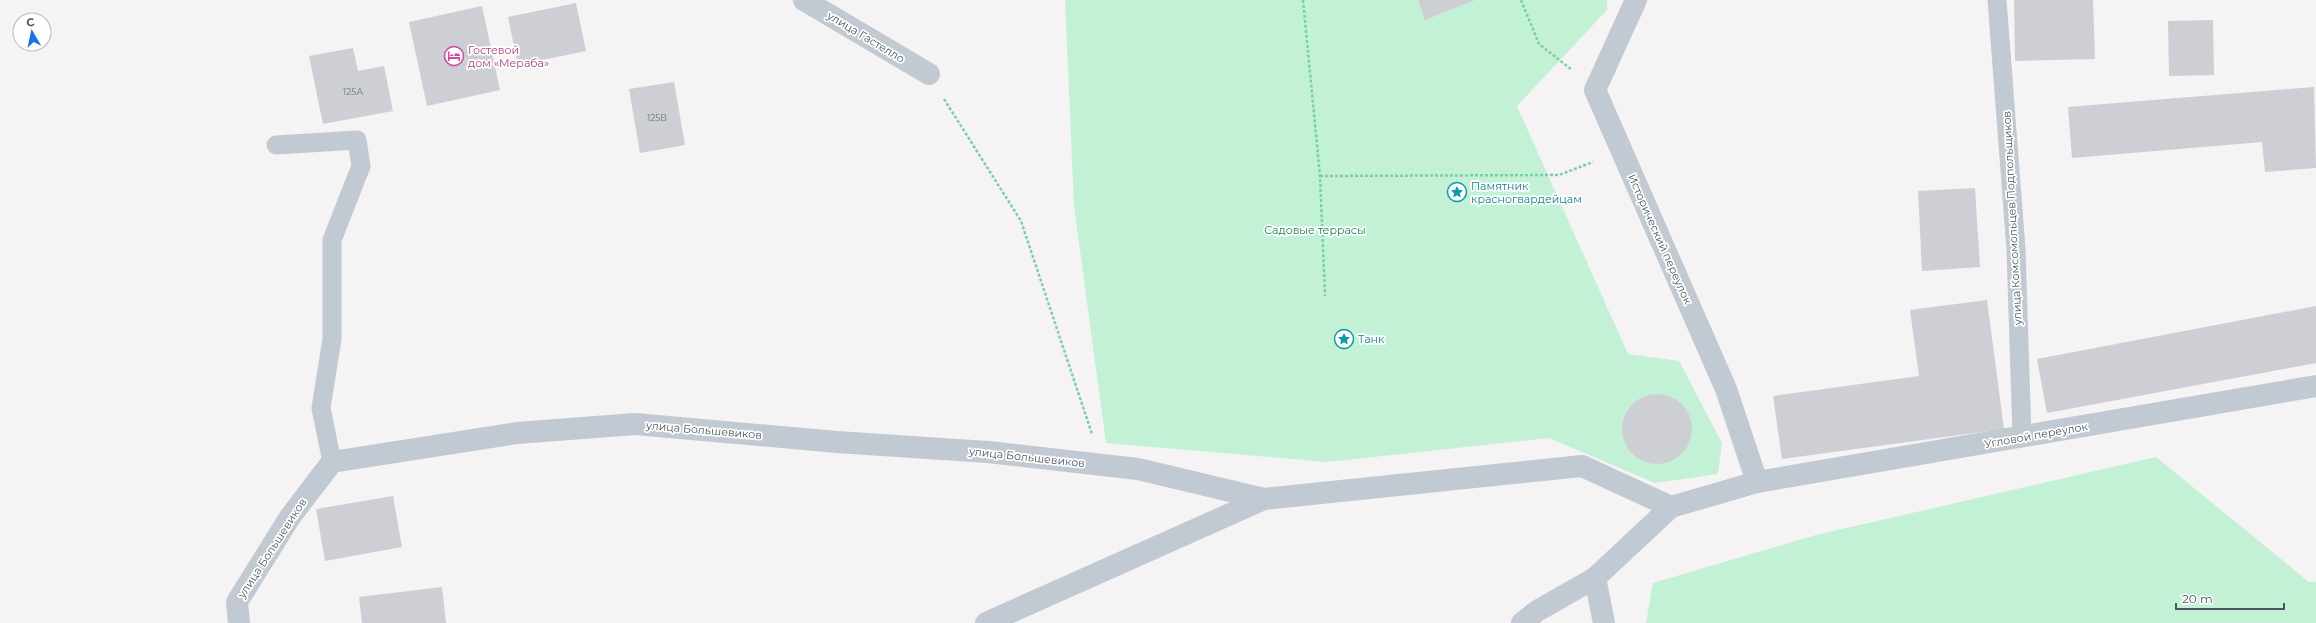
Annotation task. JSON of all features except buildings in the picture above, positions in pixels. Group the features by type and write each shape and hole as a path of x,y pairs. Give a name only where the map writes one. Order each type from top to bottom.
{"street":[{"name":"улица Гастелло","path":"804,0 929,74"},
{"path":"1595,90 1636,0"},
{"name":"Исторический переулок","path":"1595,90 1726,388 1757,482"},
{"name":"Угловой переулок","path":"1671,507 1757,482 2316,386"},
{"name":"улица Большевиков","path":"239,623 237,602 290,517 332,462 517,433 635,424 837,442 988,452 1138,470 1264,499"},
{"path":"986,623 1264,499 1582,466 1671,507 1595,578 1537,611 1522,623"},
{"path":"1595,578 1604,623"}],"lane":[{"name":"улица Комсомольцев Подпольщиков","path":"1997,0 2016,250 2022,437"},
{"path":"276,145 357,140 361,166 332,240 332,339 322,408 332,462"}],"path":[{"path":"1302,0 1320,176 1325,296"},
{"path":"1521,0 1539,44 1595,90"},
{"path":"929,74 1022,221 1103,465"},
{"path":"1320,176 1560,175 1622,152"}],"green space":[{"name":"Садовые террасы","path":"1065,0 1607,0 1607,10 1517,106 1628,354 1679,361 1722,443 1718,474 1655,483 1549,438 1327,462 1106,443 1074,206"},
{"path":"2156,457 2309,582 2316,582 2316,623 1646,623 1653,583 1816,535"}],"place":[{"name":"Гостевой дом «Мераба»","path":"454,56"},
{"name":"Памятник красногвардейцам","path":"1457,192"},
{"name":"Танк","path":"1344,339"}]}
